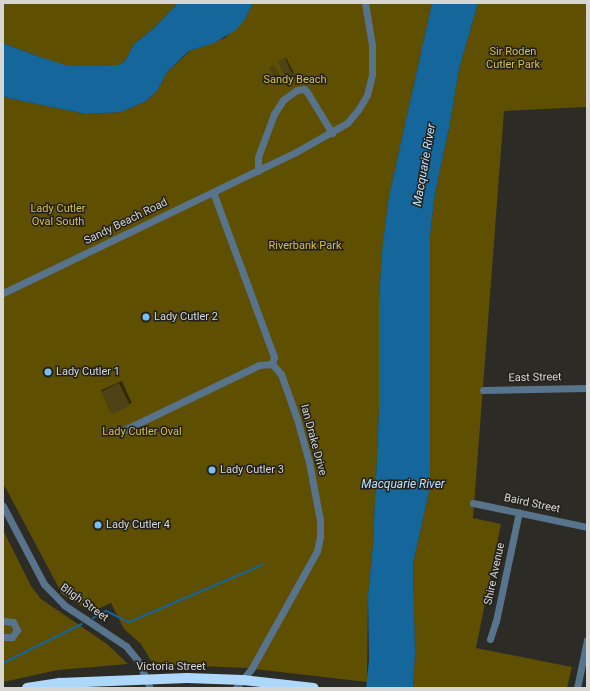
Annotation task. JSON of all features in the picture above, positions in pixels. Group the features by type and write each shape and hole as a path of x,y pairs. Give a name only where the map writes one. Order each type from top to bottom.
{"highway":[{"name":"Victoria Street","path":"27,688 99,680 187,678 243,680 314,688"}],"street":[{"name":"Sandy Beach Road","path":"3,293 258,171 332,133 346,123 358,110 367,95 370,85 373,59 372,45 364,3"},
{"path":"258,171 258,157 274,114 283,100 297,90 304,89 307,92 332,133"},
{"path":"122,431 259,365 272,364 274,357 273,352 213,192"},
{"name":"Ian Drake Drive","path":"236,688 246,677 317,550 320,537 318,501 309,462 284,380 278,369 272,364"},
{"name":"East Street","path":"483,390 587,388"},
{"name":"Baird Street","path":"473,503 587,527"},
{"name":"Bligh Street","path":"3,506 44,584 64,605 126,646 138,661 150,688"},
{"name":"Shire Avenue","path":"490,639 496,621 519,512"},
{"path":"3,621 13,622 17,630 12,637 3,638"},
{"path":"577,688 587,640"}],"green space":[{"path":"3,3 178,3 153,29 134,44 125,61 118,65 69,66 56,63 3,43"},
{"path":"253,3 432,3 389,196 382,251 379,300 379,410 373,545 368,596 367,682 246,668 153,664 141,644 124,629 111,603 91,612 62,594 3,483 3,97 86,114 121,112 146,101 157,91 167,72 190,51 225,38 245,19"},
{"name":"Sir Roden Cutler Park","path":"478,3 587,3 587,107 504,111 473,518 501,524 476,648 572,667 567,688 413,688 415,654 413,564 430,487 430,236 435,193 449,128 459,69"},
{"path":"3,530 31,586 41,599 107,644 128,664 58,670 3,682"}],"water":[{"path":"178,3 253,3 245,19 236,30 214,43 189,51 167,72 157,91 146,101 121,112 86,114 3,97 3,43 69,66 118,65 125,61 134,44 153,29"},
{"name":"Macquarie River","path":"432,3 478,3 459,69 449,128 435,193 430,236 430,487 413,564 415,654 413,688 366,688 369,660 368,596 373,545 379,410 379,300 382,251 389,196"}],"building":[{"path":"285,58 293,75 286,79 278,61"},
{"path":"274,65 280,76 275,79 269,68"},
{"path":"119,383 130,405 112,414 101,392"}],"waterway":[{"path":"93,618 106,611 129,622 262,565"},
{"path":"3,663 82,624"}],"place":[{"name":"Lady Cutler 2","path":"146,317"},
{"name":"Lady Cutler 1","path":"48,372"},
{"name":"Lady Cutler 3","path":"212,470"},
{"name":"Lady Cutler 4","path":"98,525"}],"park label":[{"name":"Sandy Beach","path":"295,80"},
{"name":"Lady Cutler Oval South","path":"58,216"},
{"name":"Riverbank Park","path":"305,246"},
{"name":"Lady Cutler Oval","path":"142,432"}]}
